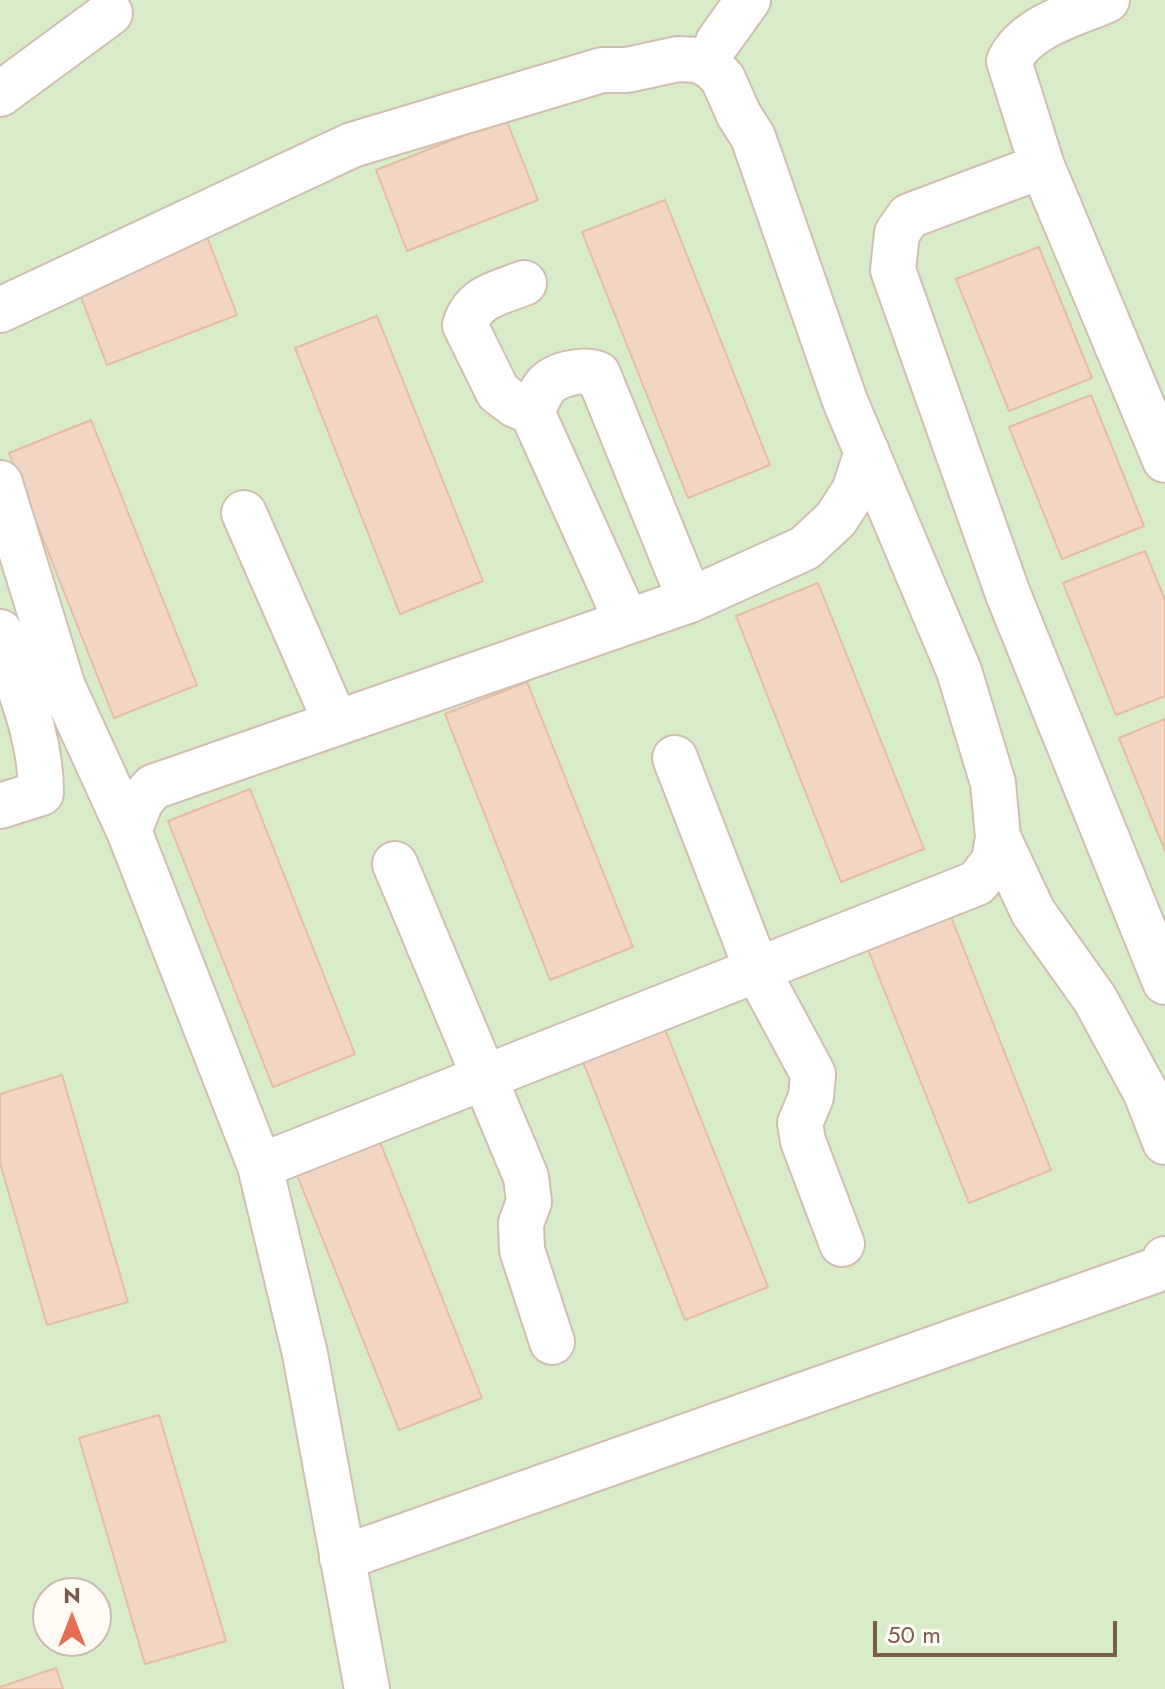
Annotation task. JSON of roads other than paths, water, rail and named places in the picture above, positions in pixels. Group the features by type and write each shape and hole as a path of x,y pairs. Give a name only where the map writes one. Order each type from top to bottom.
{"street":[{"path":"718,42 748,0"},
{"path":"1107,0 1031,34 1016,48 1009,61 1042,166 1165,460"},
{"path":"0,94 110,13"},
{"path":"602,70 613,55 659,36 699,30 735,58 753,118 753,137"},
{"path":"0,310 352,145 602,70 627,70 678,59 698,60 712,67 723,79 753,137 845,401 959,671 993,783 998,837 994,861 977,883 260,1166"},
{"path":"1042,166 909,216 897,233 893,270 1008,594 1165,982"},
{"path":"524,283 481,300 469,311 465,325 498,392 515,405 532,412 627,622"},
{"path":"532,412 545,385 578,372 588,370 598,374 690,600"},
{"path":"129,831 141,801 153,787 690,600 805,548 842,510 854,491 867,452"},
{"path":"0,483 63,687 129,831 260,1166 305,1354 367,1689"},
{"path":"244,513 336,723"},
{"path":"0,632 37,739 41,793 0,806"},
{"path":"675,758 757,970 813,1074 811,1097 800,1123 803,1141 842,1244"},
{"path":"998,837 1033,912 1095,999 1146,1093 1165,1142"},
{"path":"395,864 526,1177 529,1202 521,1223 522,1250 552,1342"},
{"path":"342,1558 1162,1268 1165,1259"}]}
